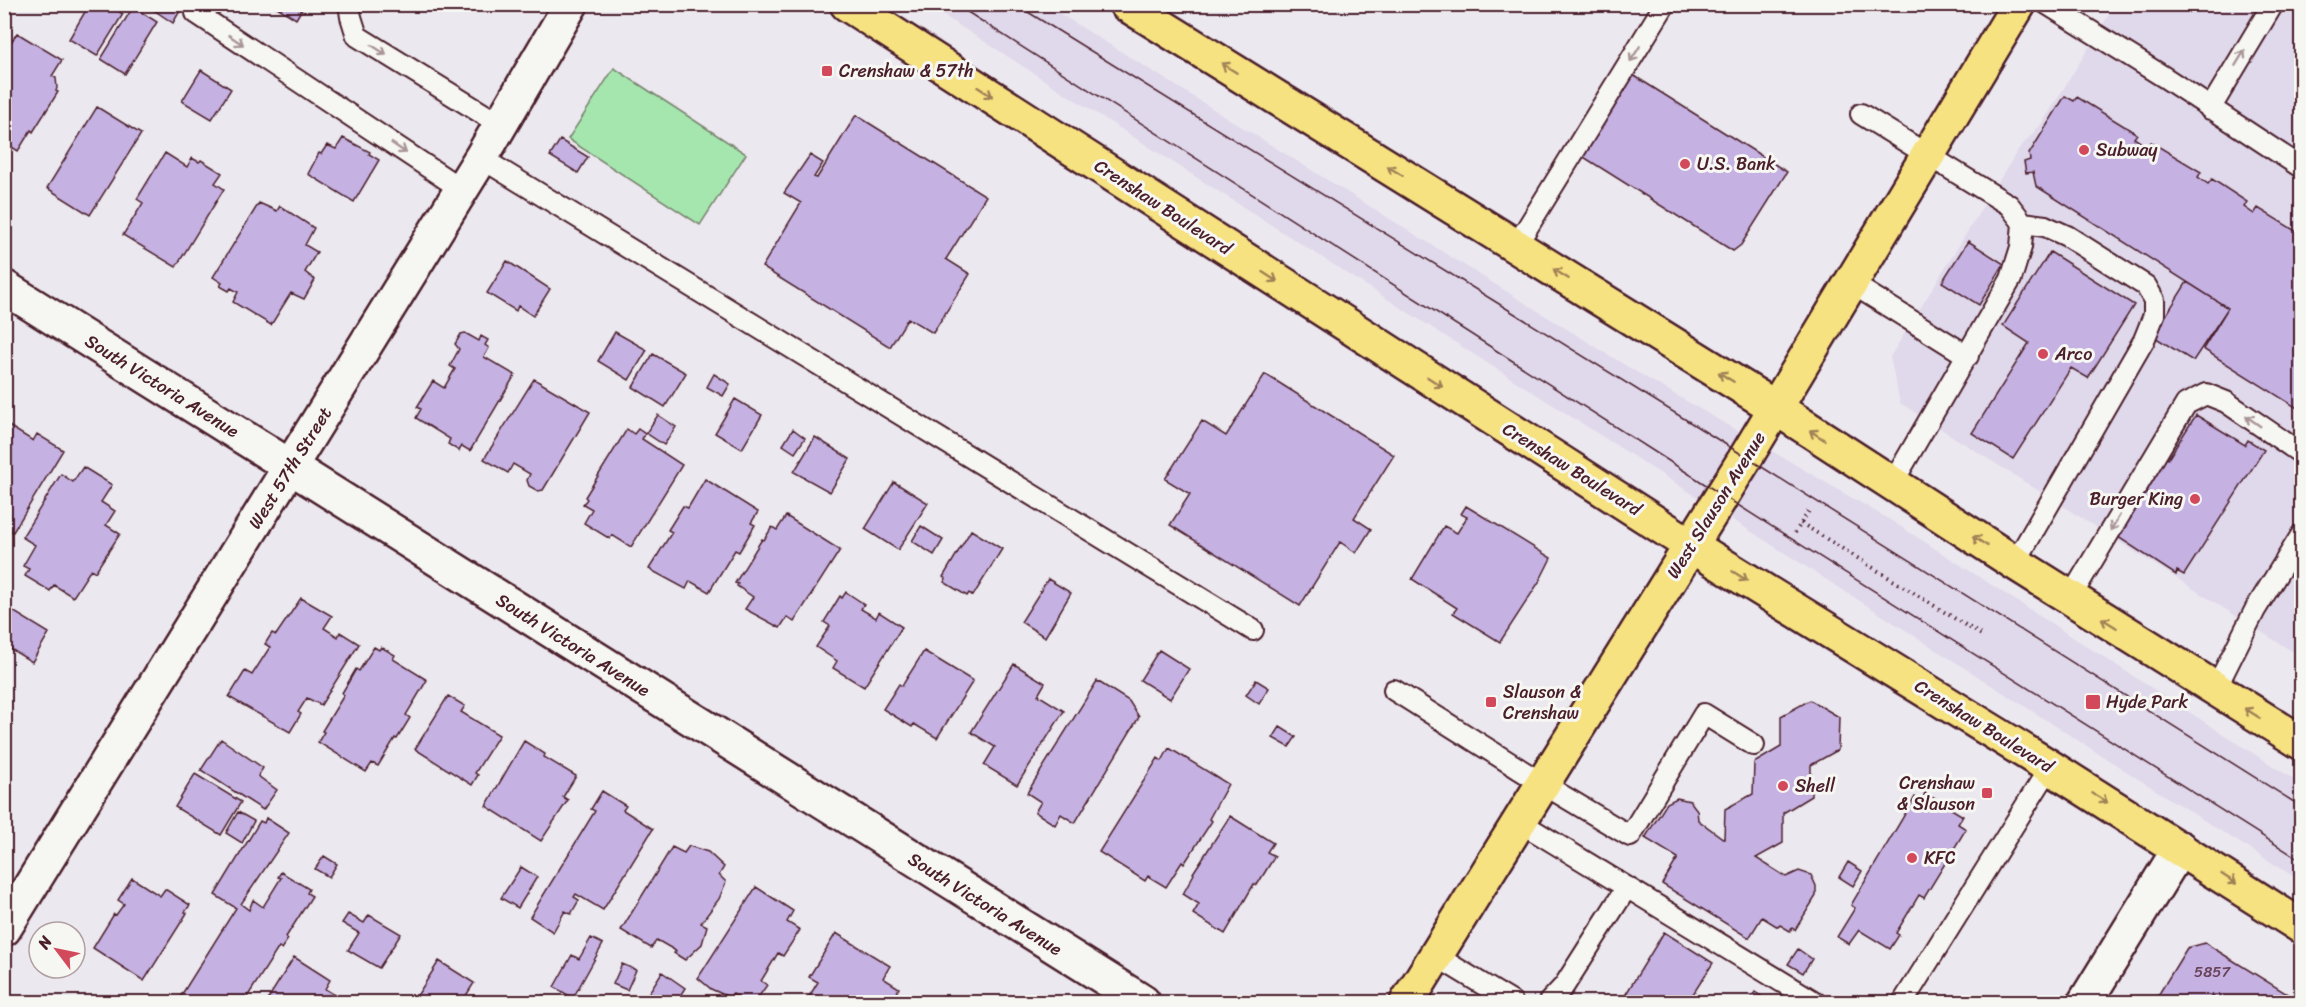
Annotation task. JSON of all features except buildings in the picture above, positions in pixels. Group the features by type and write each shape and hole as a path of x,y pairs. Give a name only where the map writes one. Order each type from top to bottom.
{"main road":[{"name":"Crenshaw Boulevard","path":"847,4 1690,545 2180,848 2301,927"},
{"path":"1126,4 1776,408 2301,744"},
{"name":"West Slauson Avenue","path":"1407,1002 1776,408 2019,4"}],"street":[{"name":"West 57th Street","path":"4,928 481,158 501,125 562,8"},
{"name":"South Victoria Avenue","path":"4,287 1143,1002"},
{"path":"2085,1002 2180,848"}],"lane":[{"path":"202,4 196,13 461,189"},
{"path":"350,4 351,17 357,36 501,125"},
{"path":"1516,246 1665,4"},
{"path":"2047,4 2164,77 2301,168"},
{"path":"2210,109 2273,4"},
{"path":"1861,114 2009,205 2023,223 2021,247 2011,279 1892,484"},
{"path":"481,158 1253,630"},
{"path":"2015,563 2144,340 2154,315 2154,300 2146,286 2131,274 2067,236 2045,226 2023,223"},
{"path":"1851,283 1968,356"},
{"path":"2070,598 2186,404 2206,394 2226,402 2301,454"},
{"path":"2215,690 2255,610 2301,534"},
{"path":"1394,690 1630,836 1704,714 1754,745"},
{"path":"1903,1002 2050,767"},
{"path":"1520,822 1815,1002"},
{"path":"1549,1002 1564,986 1627,887"},
{"path":"1436,956 1512,1002"}],"path":[{"path":"1795,533 1810,509"},
{"path":"1801,523 1983,636"}],"shaded area":[{"path":"927,5 1046,5 1628,367 1895,523 2301,784 2301,881 2165,796"},
{"path":"2115,5 2301,5 2301,657 1900,403 1890,357 2018,150 2043,122"}],"green space":[{"path":"614,68 746,154 700,225 568,139"}],"tram line":[{"path":"955,4 1722,495 2302,861"},
{"path":"1015,4 1746,457 2302,807"}],"place":[{"name":"Crenshaw & 57th","path":"827,71"},
{"name":"Subway","path":"2084,150"},
{"name":"U.S. Bank","path":"1685,164"},
{"name":"Arco","path":"2043,354"},
{"name":"Burger King","path":"2195,499"},
{"name":"Slauson & Crenshaw","path":"1491,702"},
{"name":"Hyde Park","path":"2093,702"},
{"name":"Shell","path":"1783,786"},
{"name":"Crenshaw & Slauson","path":"1987,793"},
{"name":"KFC","path":"1912,858"}]}
